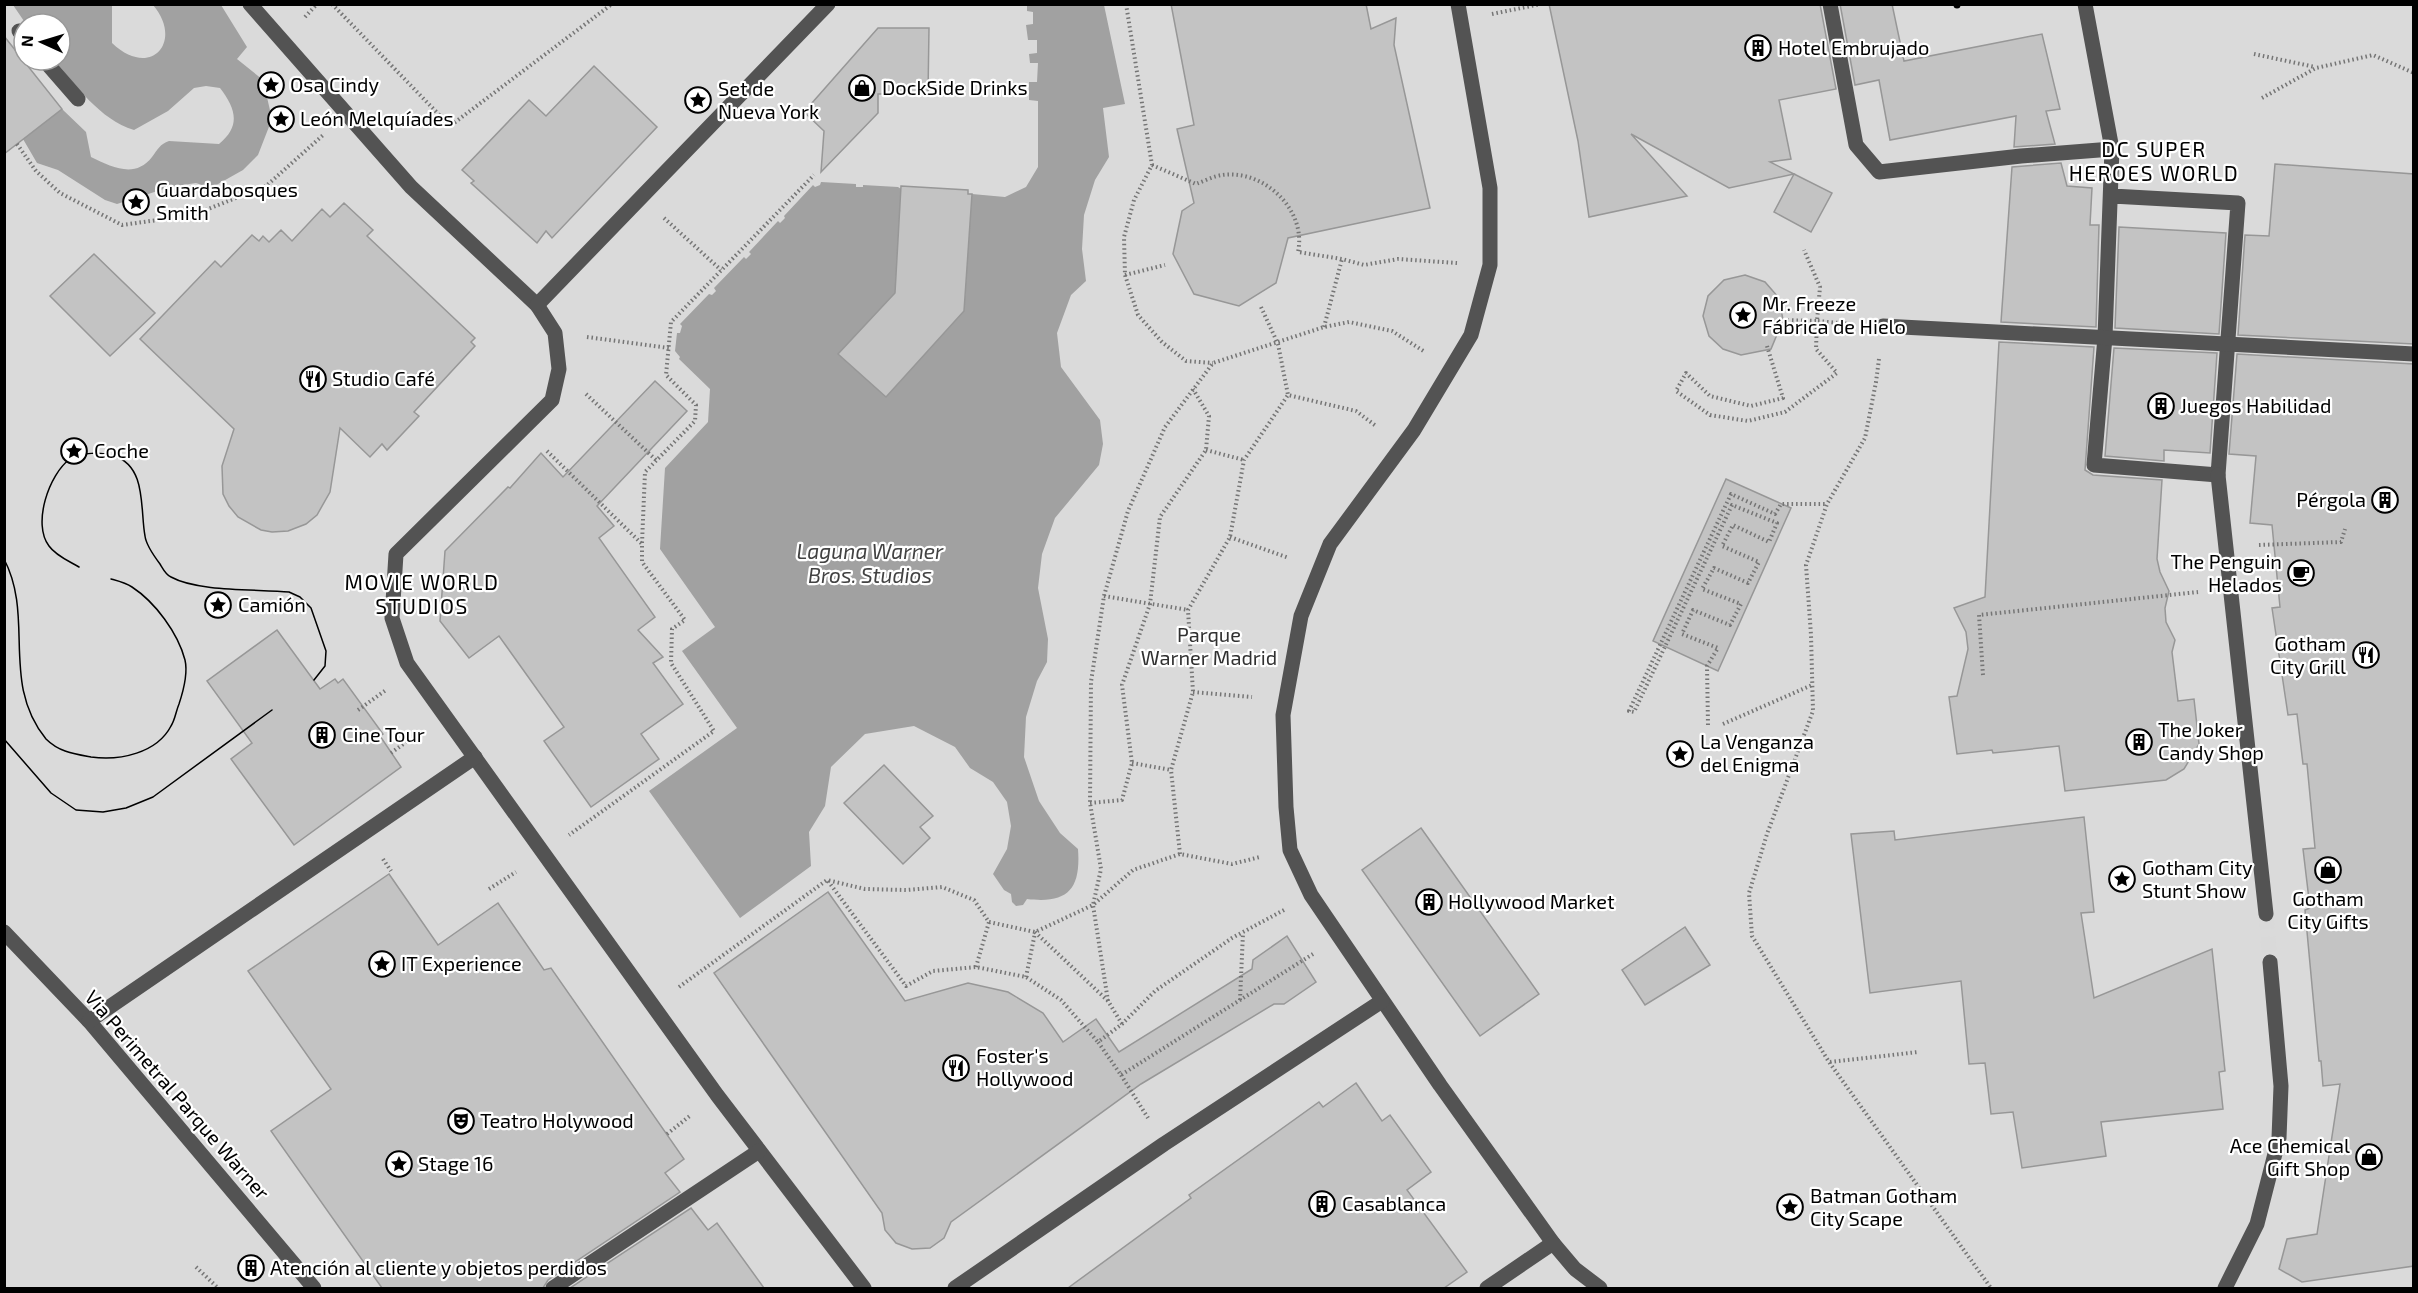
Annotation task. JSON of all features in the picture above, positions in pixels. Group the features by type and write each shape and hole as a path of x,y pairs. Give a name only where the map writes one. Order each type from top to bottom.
{"street":[{"path":"250,4 411,187 537,305 555,333 559,369 552,400 396,554 392,618 407,663 759,1151 864,1288"},
{"path":"537,305 828,4"},
{"path":"1830,4 1856,145 1879,172 2021,156 2112,149"},
{"path":"2085,4 2112,149 2105,337 2094,465 2218,475"},
{"path":"1459,12 1490,188 1490,265 1471,335 1403,446 1330,544 1301,616 1286,700 1284,727 1286,807 1290,850 1311,895 1339,938 1553,1243 1575,1269 1600,1288"},
{"path":"54,72 78,99"},
{"path":"2112,196 2238,203 2218,475 2266,914"},
{"path":"1883,326 2414,354"},
{"path":"89,1022 475,757"},
{"name":"Via Perimetral Parque Warner","path":"4,932 89,1022 314,1288"},
{"path":"2224,1288 2257,1224 2279,1138 2281,1086 2270,962"},
{"path":"955,1288 1164,1144 1382,1001"},
{"path":"553,1288 759,1151"},
{"path":"1487,1288 1553,1243"}],"path":[{"path":"332,4 450,126 612,4"},
{"path":"1126,4 1152,165 1134,200 1124,237 1125,275 1138,315 1162,342 1186,362 1213,363 1278,344 1324,327 1349,322 1392,331 1450,368"},
{"path":"1459,12 1541,4"},
{"path":"2254,54 2316,68"},
{"path":"2262,98 2316,68 2373,55 2414,73"},
{"path":"17,144 36,171 60,193 122,225 194,215 266,186 346,114"},
{"path":"1152,165 1196,184 1222,175 1251,177 1276,191 1293,213 1301,240 1298,252 1364,265 1398,259 1490,265"},
{"path":"544,853 714,730 671,663 672,629 685,620 642,562 645,472 695,420 696,405 666,375 671,322 814,175"},
{"path":"641,198 721,270"},
{"path":"1767,346 1784,398 1750,406 1710,396 1686,373 1676,392 1710,415 1748,421 1785,412 1815,392 1837,373 1816,349 1820,287 1804,250"},
{"path":"1324,327 1342,259"},
{"path":"1125,275 1165,265"},
{"path":"1180,854 1171,770 1193,692 1188,610 1230,537 1244,460 1288,395 1278,344 1261,307"},
{"path":"1783,320 1883,326 1876,382 1864,438 1827,504 1806,566 1813,711 1767,834 1749,893 1752,936 1829,1062 1991,1288"},
{"path":"555,333 669,348"},
{"path":"1108,1001 1093,905 1101,868 1090,803 1091,682 1104,596 1128,511 1165,427 1213,363"},
{"path":"559,369 656,460"},
{"path":"1090,803 1122,800 1132,763 1122,685 1150,604 1160,517 1206,450 1209,416 1193,389"},
{"path":"1288,395 1356,411 1403,446"},
{"path":"524,429 642,544"},
{"path":"1206,450 1244,460"},
{"path":"1708,725 1707,666 1718,648 1682,634 1693,610 1730,625 1741,604 1702,589 1714,568 1748,583 1759,562 1722,546 1733,525 1769,542 1777,524 1732,505 1634,712 1629,711 1731,494 1775,514 1781,504 1827,504"},
{"path":"2225,546 2341,542 2346,529"},
{"path":"1230,537 1320,568"},
{"path":"1983,675 1979,615 2229,588"},
{"path":"1104,596 1188,610"},
{"path":"1723,724 1812,685"},
{"path":"1193,692 1286,700"},
{"path":"1132,763 1171,770"},
{"path":"1035,932 1093,905 1133,870 1180,854 1232,864 1290,850"},
{"path":"654,1005 827,880 866,889 906,890 942,887 974,900 989,922 1035,932 1108,1001 1122,1024"},
{"path":"827,880 906,986 933,971 976,966 1026,977 1061,1000 1098,1042 1164,1144"},
{"path":"1098,1042 1122,1024 1155,990 1243,932 1311,895"},
{"path":"976,966 989,922"},
{"path":"1026,977 1035,932"},
{"path":"1240,1000 1243,932"},
{"path":"1121,1076 1339,938"},
{"path":"1829,1062 1918,1052"},
{"path":"196,1267 217,1287"}],"green space":[{"name":"Parque Warner Madrid","path":"5,5 2413,5 2413,1288 5,1288"}],"water":[{"path":"13,5 112,5 112,43 126,53 139,58 150,57 159,51 164,43 165,31 162,18 153,5 221,5 247,47 237,59 263,80 272,119 258,155 243,170 211,188 196,183 170,187 117,204 105,200 58,170 37,163 23,139 62,109 86,132 91,157 123,169 138,168 145,164 161,145 169,141 219,144 231,131 234,117 230,103 220,88 206,86 194,88 168,111 134,130 121,125 99,110 64,72 72,72 72,12 18,12"},
{"name":"Laguna Warner Bros. Studios","path":"1027,5 1104,5 1125,104 1103,108 1109,157 1095,180 1084,215 1082,249 1086,281 1071,295 1057,333 1061,367 1100,420 1103,444 1099,465 1055,518 1042,554 1038,588 1048,639 1047,662 1037,681 1026,717 1024,757 1039,801 1060,833 1078,849 1077,874 1074,884 1062,896 1053,899 1027,899 1023,905 1016,906 1012,902 1011,894 1004,890 993,874 1007,849 1011,826 1007,802 993,782 970,768 955,747 914,726 865,734 831,767 825,806 809,832 811,866 740,918 649,791 737,728 682,651 715,627 660,549 665,468 708,422 710,389 679,359 675,351 677,333 680,333 682,326 680,324 709,294 712,295 716,291 714,288 744,257 746,259 751,254 749,252 778,221 780,223 785,218 784,216 813,185 815,187 821,182 856,184 856,187 863,187 863,185 898,187 901,189 895,293 838,354 886,397 964,311 972,194 1005,197 1026,187 1038,167 1038,101 1029,100 1029,82 1037,82 1038,63 1030,63 1029,54 1037,53 1037,40 1028,40 1026,25 1033,24 1033,12 1027,11"}],"building":[{"path":"1171,4 1366,4 1371,29 1396,18 1394,45 1430,208 1288,238 1276,283 1239,306 1194,294 1173,254 1182,211 1194,203 1177,129 1194,125"},
{"path":"1549,4 1820,4 1836,89 1779,100 1791,159 1770,162 1794,174 1729,188 1631,134 1687,196 1589,217 1578,141"},
{"path":"1840,4 1892,4 1904,61 2042,34 2060,109 2046,111 2055,144 2014,147 2016,116 1890,140 1879,80 1855,85"},
{"path":"878,28 929,28 928,94 878,94 878,113 821,172 824,131 804,112"},
{"path":"4,36 12,46 12,72 33,72 62,109 4,154"},
{"path":"594,66 657,127 552,238 546,231 537,243 471,183 474,181 462,170 529,100 546,116"},
{"path":"2061,163 2067,186 2092,188 2090,225 2099,225 2096,327 2001,322 2012,167"},
{"path":"2275,164 2414,174 2414,344 2238,335 2245,235 2269,236"},
{"path":"1794,174 1832,193 1811,232 1774,212"},
{"path":"901,186 968,190 968,194 972,194 964,311 886,397 838,354 895,293"},
{"name":"Studio Café","path":"344,203 373,230 367,236 475,338 471,342 475,346 414,412 419,416 387,450 382,444 370,457 340,428 330,492 317,515 306,524 288,531 261,530 238,517 223,494 222,466 234,429 140,339 215,261 221,267 252,235 259,241 263,236 269,242 281,230 292,241 322,209 330,217"},
{"path":"2119,227 2226,233 2219,334 2115,328"},
{"path":"94,254 155,313 110,356 50,296"},
{"path":"1745,275 1765,282 1779,298 1783,320 1771,349 1741,355 1723,349 1709,336 1703,316 1708,296 1724,280"},
{"path":"1999,342 2094,347 2085,470 2093,475 2162,480 2157,559 2169,591 2165,608 2166,622 2175,640 2172,652 2178,701 2194,699 2199,744 2184,769 2166,780 2065,791 2059,746 1993,753 1992,750 1957,754 1949,697 1957,696 1968,649 1966,632 1954,608 1985,597"},
{"name":"Juegos Habilidad","path":"2114,348 2217,353 2210,453 2164,450 2164,461 2105,456"},
{"path":"2237,354 2414,364 2414,1266 2302,1282 2279,1269 2287,1239 2317,1234 2340,1084 2323,1086 2321,1061 2319,1061 2305,910 2310,908 2303,849 2315,848 2307,764 2303,764 2297,714 2288,715 2272,608 2280,607 2272,525 2250,523 2256,456 2229,454"},
{"path":"655,381 687,411 597,506 614,526 599,538 655,617 638,630 663,657 653,663 683,704 641,734 659,759 591,807 544,741 564,727 499,636 469,658 440,621 445,551 508,487 510,488 541,453 563,477"},
{"path":"1726,479 1791,508 1718,671 1653,641"},
{"name":"Cine Tour","path":"277,630 320,689 335,679 338,683 343,679 383,734 380,736 401,767 294,845 231,759 252,743 207,681"},
{"path":"884,765 933,816 920,827 930,838 903,864 844,803"},
{"path":"2084,817 2094,912 2081,913 2094,998 2212,949 2225,1071 2219,1072 2223,1109 2101,1122 2106,1156 2022,1168 2013,1112 1991,1114 1985,1063 1969,1064 1961,981 1870,993 1851,834 1894,831 1895,840"},
{"name":"Hollywood Market","path":"1421,828 1539,994 1480,1036 1362,870"},
{"path":"389,874 438,945 498,903 544,970 551,968 684,1159 665,1173 680,1192 548,1280 543,1288 382,1288 271,1131 331,1089 248,971"},
{"name":"Foster's Hollywood","path":"828,892 905,1001 968,983 1008,992 1043,1013 1063,1042 1096,1019 1119,1052 1252,969 1253,960 1287,936 1316,982 1284,1004 1274,1004 1141,1084 951,1222 944,1238 930,1248 912,1249 896,1243 885,1230 882,1213 714,973"},
{"path":"1685,927 1710,965 1645,1005 1622,970"},
{"name":"Casablanca","path":"1356,1083 1382,1121 1390,1115 1431,1172 1407,1190 1467,1272 1444,1288 1068,1288 1191,1198 1189,1195 1319,1102 1323,1107"},
{"path":"691,1208 708,1230 717,1223 764,1288 570,1288"}],"tunnel":[{"path":"2266,914 2270,962"}],"tram line":[{"path":"79,567 55,553 44,537 42,525 45,500 55,476 70,459 92,453 114,456 125,461 137,479 146,539 168,575 183,582 212,588 289,592 300,597 311,608 326,651 325,666 314,680"},
{"path":"4,559 13,581 24,695 32,717 46,739 61,750 102,758 137,753 157,743 165,735 174,718 186,671 185,660 177,639 157,610 141,593 125,583 111,579"},
{"path":"4,739 51,793 76,810 103,812 126,808 153,797 272,710"}],"place":[{"name":"Hotel Embrujado","path":"1758,48"},
{"name":"Osa Cindy","path":"271,85"},
{"name":"DockSide Drinks","path":"862,88"},
{"name":"Set de Nueva York","path":"698,100"},
{"name":"León Melquíades","path":"281,119"},
{"name":"Guardabosques Smith","path":"136,202"},
{"name":"Mr. Freeze Fábrica de Hielo","path":"1743,315"},
{"name":"Studio Café","path":"313,379"},
{"name":"Juegos Habilidad","path":"2161,406"},
{"name":"Coche","path":"74,451"},
{"name":"Pérgola","path":"2385,500"},
{"name":"The Penguin Helados","path":"2301,573"},
{"name":"Camión","path":"218,605"},
{"name":"Gotham City Grill","path":"2366,655"},
{"name":"Cine Tour","path":"322,735"},
{"name":"The Joker Candy Shop","path":"2139,742"},
{"name":"La Venganza del Enigma","path":"1680,754"},
{"name":"Gotham City Gifts","path":"2328,870"},
{"name":"Gotham City Stunt Show","path":"2122,879"},
{"name":"Hollywood Market","path":"1429,902"},
{"name":"IT Experience","path":"382,964"},
{"name":"Foster's Hollywood","path":"956,1068"},
{"name":"Teatro Holywood","path":"461,1121"},
{"name":"Ace Chemical Gift Shop","path":"2369,1157"},
{"name":"Stage 16","path":"399,1164"},
{"name":"Casablanca","path":"1322,1204"},
{"name":"Batman Gotham City Scape","path":"1790,1207"},
{"name":"Atención al cliente y objetos perdidos","path":"251,1268"}],"district":[{"name":"DC SUPER HEROES WORLD","path":"2154,162"},
{"name":"MOVIE WORLD STUDIOS","path":"422,595"}]}
